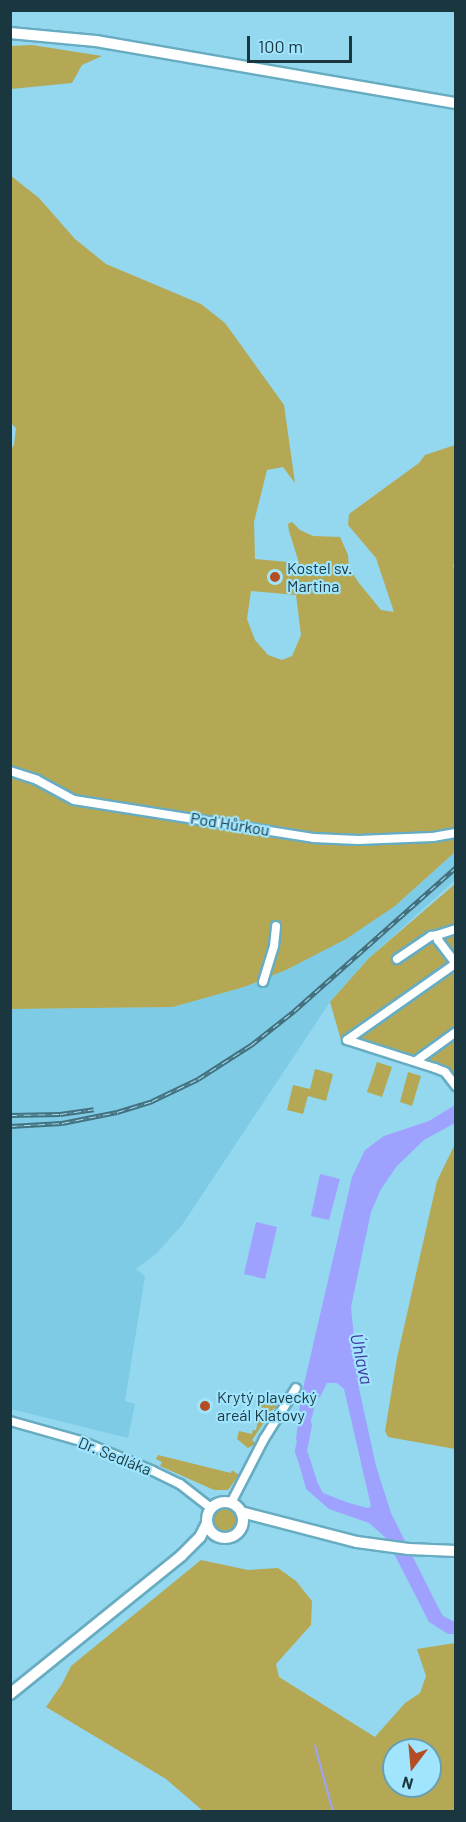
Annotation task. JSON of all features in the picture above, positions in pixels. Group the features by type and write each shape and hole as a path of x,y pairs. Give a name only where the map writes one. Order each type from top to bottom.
{"main road":[{"path":"10,33 96,41 456,103"},
{"path":"10,1694 181,1556 204,1532 211,1508 223,1502 231,1503 240,1512 357,1542 451,1551"},
{"path":"240,1512 242,1520 240,1528"},
{"path":"207,1523 217,1536"},
{"path":"181,1556 217,1536 230,1537 248,1524 278,1523"}],"street":[{"name":"Pod Hůrkou","path":"10,771 37,780 74,800 142,813 330,840 416,838 456,833"},
{"path":"263,982 274,946 276,926"},
{"path":"398,959 431,936 456,929"},
{"path":"438,935 438,940 455,964 347,1040 445,1072 456,1086"},
{"path":"416,1061 456,1032"},
{"path":"231,1503 264,1439 296,1388"},
{"name":"Dr. Sedláka","path":"10,1421 81,1441 137,1464 179,1484 211,1508"}],"shaded area":[{"path":"32,45 102,56 82,65 72,83 11,89 11,46"},
{"path":"10,175 39,198 75,239 106,264 201,304 225,323 284,405 295,483 283,467 267,470 254,522 255,559 299,563 289,531 288,524 292,522 300,530 313,536 340,537 348,555 349,568 359,583 381,610 394,612 376,558 348,525 349,514 419,463 425,455 455,445 456,562 453,565 456,574 455,852 395,906 346,939 286,970 244,987 173,1007 11,1009 10,450 14,445 16,428 10,422","holes":["251,591 296,595 301,635 292,656 282,660 268,655 255,640 247,619"]},
{"path":"455,852 455,880 369,958 330,1002 182,1225 157,1253 136,1269 145,1276 125,1401 135,1404 128,1438 11,1409 11,1009 173,1007 244,987 286,970 395,906"},
{"path":"455,884 455,1086 445,1072 380,1049 341,1040 330,1002 369,958"},
{"path":"377,1062 392,1067 382,1097 367,1092"},
{"path":"315,1069 333,1074 326,1101 308,1096 303,1114 287,1110 293,1085 310,1089"},
{"path":"408,1072 421,1076 412,1106 400,1102"},
{"path":"455,1144 456,1449 388,1437 385,1431 397,1358 437,1181"},
{"path":"258,1398 265,1399 264,1404 272,1406 273,1401 277,1402 280,1407 278,1411 274,1408 252,1440 256,1444 248,1448 237,1439 239,1431 252,1434 253,1430 256,1430 262,1402"},
{"path":"158,1455 231,1473 232,1470 239,1475 228,1490 214,1490 160,1466 162,1462 156,1459"},
{"path":"225,1508 230,1509 236,1515 236,1525 230,1531 225,1532 220,1531 214,1525 213,1520 214,1515 220,1509"},
{"path":"201,1560 248,1570 278,1568 296,1581 312,1601 311,1625 276,1664 279,1677 375,1737 405,1703 420,1693 426,1676 417,1649 455,1643 455,1811 203,1811 166,1779 46,1707 71,1666"}],"water":[{"path":"455,1105 455,1123 424,1140 397,1166 381,1189 371,1212 351,1307 359,1388 376,1466 391,1513 436,1603 443,1616 455,1622 455,1634 448,1634 429,1622 386,1538 369,1523 329,1509 306,1489 301,1470 309,1466 323,1493 349,1503 368,1508 371,1506 344,1389 337,1383 327,1383 320,1397 317,1398 305,1442 296,1440 301,1397 352,1177 365,1150 384,1136 429,1121"},
{"path":"320,1174 340,1179 329,1220 311,1216"},
{"path":"256,1222 277,1227 265,1279 244,1274"}],"waterway":[{"path":"440,948 450,963"},
{"path":"306,1425 301,1451 311,1481"},
{"path":"315,1746 333,1812"}],"railway":[{"path":"10,1126 62,1123 117,1112 152,1101 198,1079 251,1045 294,1011 456,867"},
{"path":"10,1115 60,1114 94,1109"}],"place":[{"name":"Kostel sv. Martina","path":"275,577"},
{"name":"Krytý plavecký areál Klatovy","path":"205,1406"}],"water label":[{"name":"Úhlava","path":"362,1359"}]}
